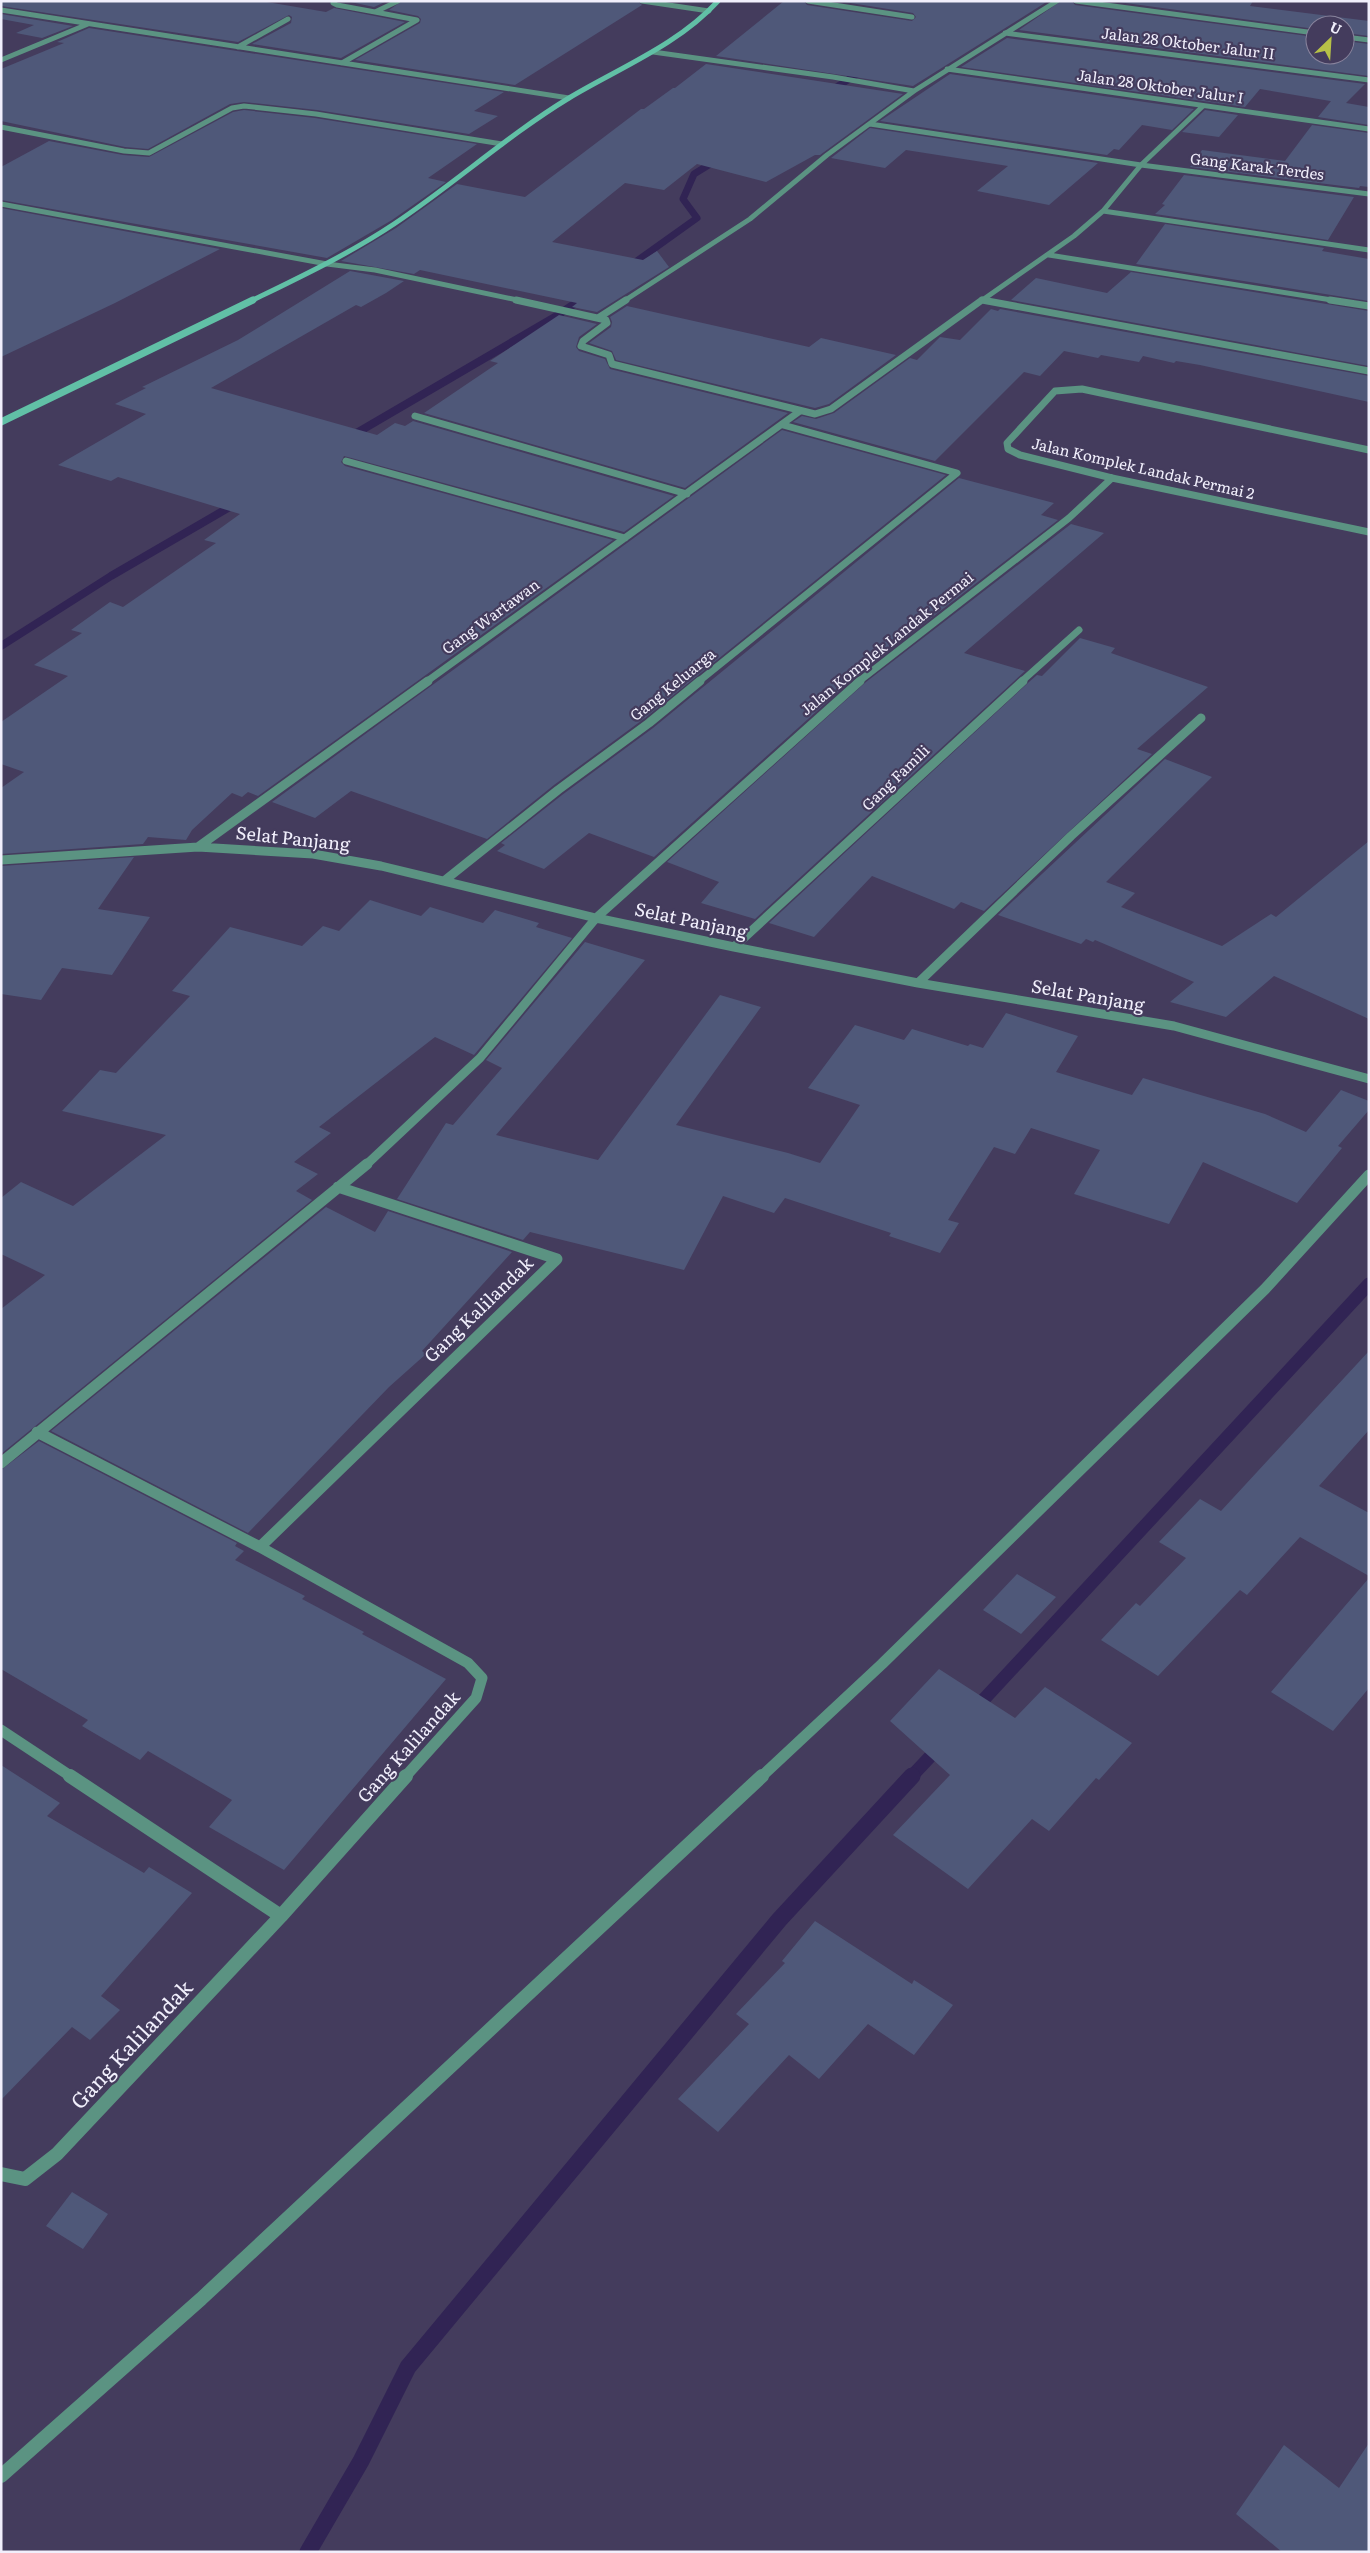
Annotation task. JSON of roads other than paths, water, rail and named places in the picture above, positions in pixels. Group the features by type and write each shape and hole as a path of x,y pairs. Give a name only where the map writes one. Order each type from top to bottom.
{"street":[{"path":"334,1 333,3 337,5 417,20 342,62"},
{"path":"375,12 398,1"},
{"path":"642,1 709,11"},
{"path":"1,422 327,264 394,224 502,144 569,98 653,52 709,11 718,1"},
{"path":"808,1 912,17"},
{"path":"598,318 750,219 783,190 914,90 1057,1"},
{"path":"1076,1 1305,33"},
{"path":"1,10 569,98"},
{"path":"238,47 288,19"},
{"path":"1,60 89,23"},
{"name":"Jalan 28 Oktober Jalur II","path":"1005,33 1369,80"},
{"path":"1355,38 1369,40"},
{"path":"653,52 914,90"},
{"name":"Jalan 28 Oktober Jalur I","path":"947,69 1369,129"},
{"path":"1,127 124,151 149,154 232,108 244,106 316,114 502,144"},
{"path":"1,204 327,264 375,270 546,304 598,318 607,323 583,341 581,346 609,355 612,364 815,414 831,409 982,300 1049,255 1104,211 1141,165 1203,106"},
{"name":"Gang Karak Terdes","path":"870,124 1141,165 1369,194"},
{"path":"1104,211 1369,250"},
{"path":"1049,255 1369,306"},
{"path":"982,300 1369,371"},
{"name":"Jalan Komplek Landak Permai 2","path":"1369,450 1082,389 1055,391 1007,443 1008,449 1020,455 1112,478 1369,532"},
{"name":"Gang Wartawan","path":"198,847 800,411"},
{"path":"415,416 687,494"},
{"name":"Gang Keluarga","path":"444,882 558,790 649,724 766,624 918,506 957,473 783,425"},
{"path":"346,461 625,538"},
{"name":"Jalan Komplek Landak Permai","path":"596,918 849,689 1069,518 1112,478"},
{"name":"Gang Famili","path":"734,946 833,858 941,754 1079,630"},
{"path":"918,983 1071,836 1201,718"},
{"name":"Selat Panjang","path":"1,860 198,847 258,848 313,854 381,866 596,918 918,983 1174,1026 1243,1043 1369,1079"},
{"path":"1,1463 338,1187 445,1093 480,1058 596,918"},
{"path":"1,2476 200,2299 882,1664 1265,1289 1369,1175"},
{"name":"Gang Kalilandak","path":"260,1547 557,1259 338,1187"},
{"name":"Gang Kalilandak","path":"1,2174 25,2179 57,2154 281,1916 476,1698 482,1678 468,1663 260,1547 37,1432"},
{"path":"1,1730 281,1916"}],"waterway":[{"path":"827,93 867,68"},
{"path":"627,268 697,218 683,199 694,174 720,158"},
{"path":"578,301 590,293"},
{"path":"348,438 555,317 580,300"},
{"path":"1,646 111,576 240,501"},
{"path":"974,1710 1369,1284"},
{"path":"911,1777 942,1744"},
{"path":"308,2552 361,2461 408,2367 779,1920 912,1776"}]}
